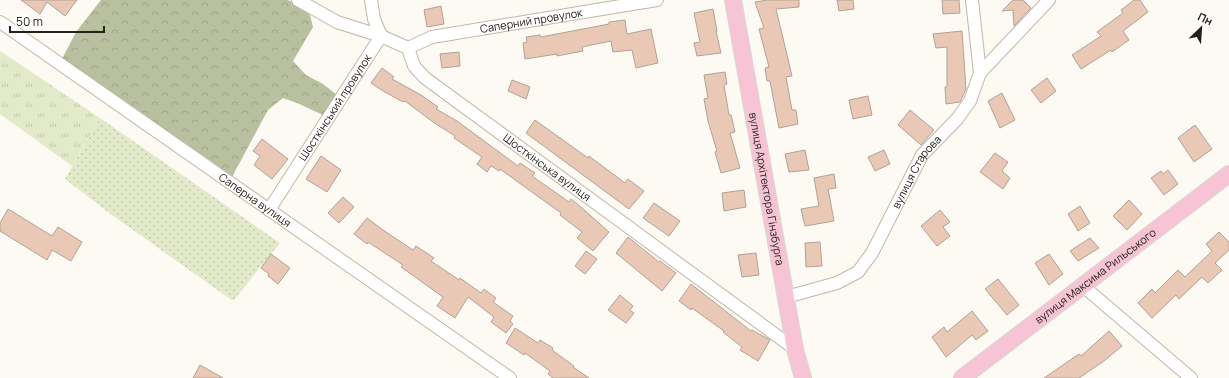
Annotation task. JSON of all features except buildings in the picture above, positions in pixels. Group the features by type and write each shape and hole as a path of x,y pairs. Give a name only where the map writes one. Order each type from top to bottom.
{"main road":[{"name":"вулиця Архітектора Гінзбурга","path":"733,0 795,349 802,378"},
{"name":"вулиця Максима Рильського","path":"962,378 1229,174"}],"street":[{"path":"298,0 337,22 381,36 408,48"},
{"path":"371,0 374,19 381,36"},
{"name":"Саперний провулок","path":"408,48 432,37 657,0"},
{"name":"вулиця Старова","path":"786,297 837,283 858,272 872,253 922,156 957,119 970,101 980,73 972,0"},
{"path":"980,73 1049,0"},
{"name":"Саперна вулиця","path":"0,22 510,378"},
{"name":"Шосткінський провулок","path":"269,210 381,36"},
{"name":"Шосткінська вулиця","path":"408,48 414,66 425,78 795,349"},
{"path":"1083,286 1191,378"}],"green space":[{"path":"101,0 288,0 309,11 313,27 293,61 306,75 323,84 336,94 330,106 323,115 283,98 268,110 232,177 62,59 76,32"},
{"path":"0,51 100,118 72,166 0,114"},
{"path":"100,118 280,243 233,301 112,215 65,179"}]}
